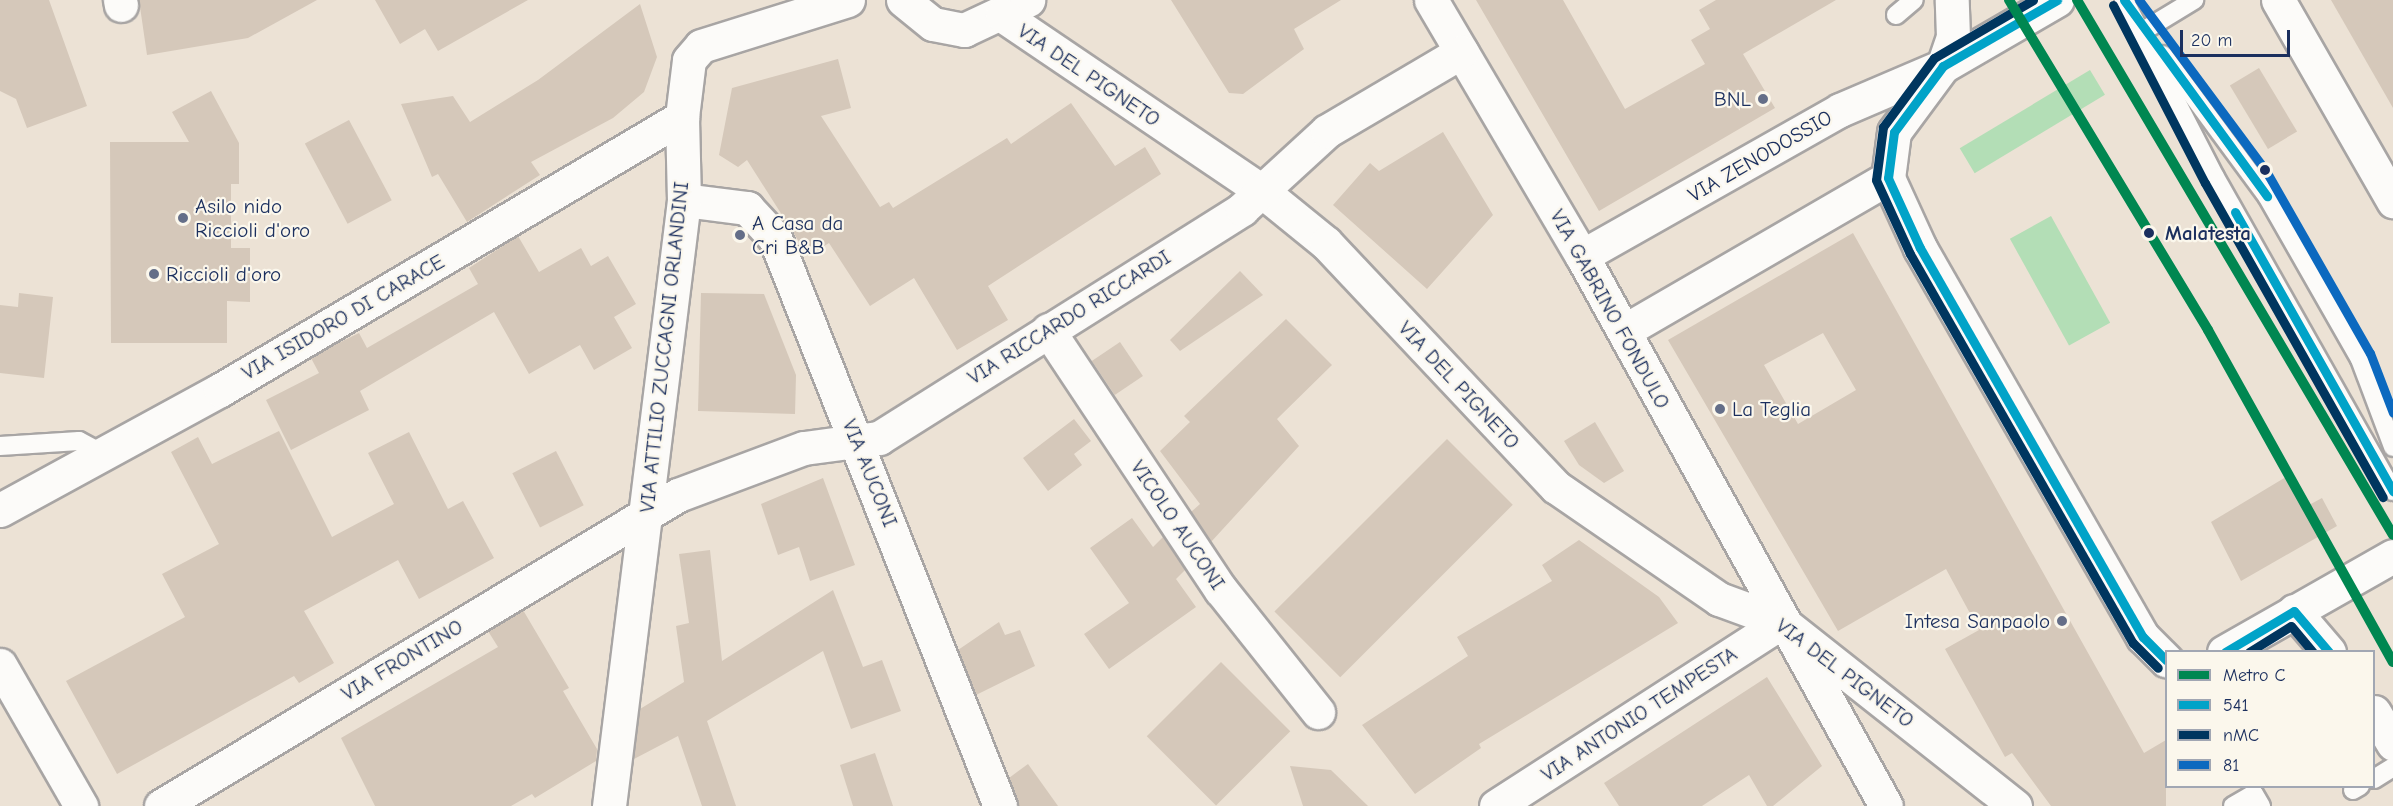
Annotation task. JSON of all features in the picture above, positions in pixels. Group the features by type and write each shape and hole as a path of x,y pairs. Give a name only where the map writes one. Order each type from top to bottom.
{"street":[{"name":"VIA ATTILIO ZUCCAGNI ORLANDINI","path":"604,803 645,516 684,201 682,117 689,60 696,49 848,0"},
{"name":"VIA DEL PIGNETO","path":"903,0 919,15 948,29 964,30 1015,8 1262,191 1326,243 1540,471 1700,587 1782,622 2015,806"},
{"name":"VIA GABRINO FONDULO","path":"1431,0 1582,256 1782,622 1886,806"},
{"path":"1952,0 1953,37 1943,66 1894,132 1888,178 1920,248 2143,637 2165,659"},
{"name":"VIA ZENODOSSIO","path":"1582,256 1840,110 1943,66 2056,0"},
{"path":"2278,0 2393,201"},
{"name":"VIA RICCARDO RICCARDI","path":"645,516 678,495 804,448 879,438 1262,191 1326,131 1461,52"},
{"name":"VIA ISIDORO DI CARACE","path":"0,510 105,455 682,117"},
{"path":"1624,331 1888,178"},
{"name":"VIA AUCONI","path":"684,201 747,207 763,220 785,258 1000,806"},
{"name":"VICOLO AUCONI","path":"1048,330 1221,590 1318,712"},
{"name":"VIA FRONTINO","path":"161,806 645,516"},
{"path":"2226,650 2393,556"},
{"path":"2294,611 2328,650"},
{"name":"VIA ANTONIO TEMPESTA","path":"1496,806 1782,622"},
{"path":"0,665 81,806"},
{"path":"2375,715 2393,744"}],"lane":[{"path":"1896,15 1914,0"},
{"path":"2124,0 2144,31 2233,142 2267,196 2360,359 2393,447"},
{"path":"2144,31 2193,0"},
{"path":"2144,31 2215,177 2393,491"},
{"path":"0,446 79,441 105,455"},
{"path":"2375,777 2393,767"},
{"path":"2233,806 2254,794 2261,806"}],"green space":[{"path":"2090,70 2105,95 1975,173 1960,148"},
{"path":"2051,216 2110,323 2069,345 2010,239"}],"building":[{"path":"0,0 49,0 87,106 27,128 16,99 0,91"},
{"path":"139,0 317,0 248,38 147,55"},
{"path":"375,0 528,0 438,51 425,29 400,44"},
{"path":"1171,0 1341,0 1294,29 1304,49 1243,94 1229,93"},
{"path":"1476,0 1563,0 1625,109 1705,64 1691,40 1710,29 1699,10 1716,0 1836,0 1743,54 1775,108 1599,211"},
{"path":"2331,0 2393,0 2393,108"},
{"path":"640,4 657,57 644,92 613,118 531,162 540,175 467,222 438,174 432,177 401,104 453,96 470,122 538,80"},
{"path":"838,59 851,108 821,116 880,207 889,202 893,208 1007,138 1011,144 1071,103 1115,166 1145,147 1161,174 988,286 1008,320 957,350 914,278 870,306 829,243 808,256 747,160 738,167 719,155 732,88"},
{"path":"2259,68 2297,131 2268,149 2230,86"},
{"name":"Riccioli d'oro","path":"211,91 239,143 239,184 231,184 231,248 250,248 250,302 227,301 227,343 111,343 110,142 189,142 172,112"},
{"path":"349,120 392,200 348,224 305,143"},
{"path":"1443,132 1493,215 1427,289 1333,205 1370,163 1379,171"},
{"path":"1853,233 2144,753 2165,741 2166,806 2051,806 2012,753 2005,757 1945,649 1979,630 1946,569 1838,631 1668,340","holes":["1823,333 1856,390 1798,424 1764,365"]},
{"path":"518,236 539,272 581,248 591,266 608,256 636,304 614,317 632,348 594,370 580,345 529,374 494,312 360,391 369,410 291,450 266,400 319,373 311,358 322,351 359,333 367,348 478,284 469,268"},
{"path":"1240,271 1263,295 1180,351 1170,340"},
{"path":"19,293 53,297 44,378 0,373 0,305 18,307"},
{"path":"701,293 764,294 796,375 795,414 698,411"},
{"path":"1286,319 1332,365 1277,419 1299,446 1211,542 1191,512 1200,504 1160,451 1190,422 1184,416"},
{"path":"1120,342 1143,376 1115,395 1092,361"},
{"path":"1074,419 1091,441 1074,454 1082,465 1048,491 1023,458"},
{"path":"1595,422 1624,471 1604,483 1579,465 1564,441"},
{"path":"279,431 332,537 394,504 368,453 409,432 448,509 463,501 494,558 419,599 398,560 304,611 334,663 299,683 294,676 117,774 66,681 185,617 162,574 219,544 171,452 198,437 212,464"},
{"path":"1447,439 1513,505 1340,677 1274,612"},
{"path":"556,451 584,505 540,528 512,473"},
{"path":"2291,474 2309,505 2322,498 2337,526 2241,581 2211,522"},
{"path":"823,478 855,565 810,581 799,547 778,555 761,504"},
{"path":"1132,518 1153,547 1163,537 1185,570 1176,579 1196,607 1109,669 1084,634 1129,603 1090,548"},
{"path":"1579,540 1659,597 1678,623 1479,744 1481,748 1415,794 1362,725 1468,656 1457,637 1552,581 1542,565"},
{"path":"710,550 722,661 833,590 863,667 882,660 901,711 851,729 823,651 707,721 736,806 702,806 678,736 634,759 640,709 684,682 676,626 689,623 679,554"},
{"path":"523,610 569,688 563,691 597,749 596,761 535,798 532,794 511,806 375,806 341,738 498,647 488,631"},
{"path":"999,622 1005,635 1020,630 1035,666 976,695 958,650"},
{"path":"1221,662 1290,731 1216,806 1147,736"},
{"path":"1767,677 1822,766 1773,806 1767,806 1749,775 1702,806 1619,806 1604,783"},
{"path":"875,753 893,806 853,806 840,765"},
{"path":"1028,764 1058,806 1018,806 1009,778"},
{"path":"1290,766 1331,770 1368,806 1303,806"}],"metro line":[{"name":"C","path":"2009,0 2208,330 2393,662"},
{"name":"C","path":"2077,0 2393,535"}],"transit line":[{"name":"nMC","path":"2033,0 1934,58 1883,127 1876,180 1910,254 2133,643 2158,668"},
{"name":"541","path":"2057,0 1943,66 1894,132 1888,178 1920,248 2143,637 2165,659"},
{"name":"541","path":"2124,0 2267,196"},
{"name":"81","path":"2139,0 2266,171 2370,353 2393,413"},
{"name":"nMC","path":"2113,5 2205,183 2383,497"},
{"name":"541","path":"2235,212 2393,491"},
{"name":"541","path":"2228,650 2294,611 2327,650"},
{"name":"nMC","path":"2252,650 2291,626 2311,650"}],"place":[{"name":"BNL","path":"1763,99"},
{"name":"Asilo nido Riccioli d'oro","path":"183,218"},
{"name":"Malatesta","path":"2149,233"},
{"name":"A Casa da Cri B&B","path":"740,235"},
{"name":"Riccioli d'oro","path":"154,274"},
{"name":"La Teglia","path":"1720,409"},
{"name":"Intesa Sanpaolo","path":"2062,621"}]}
